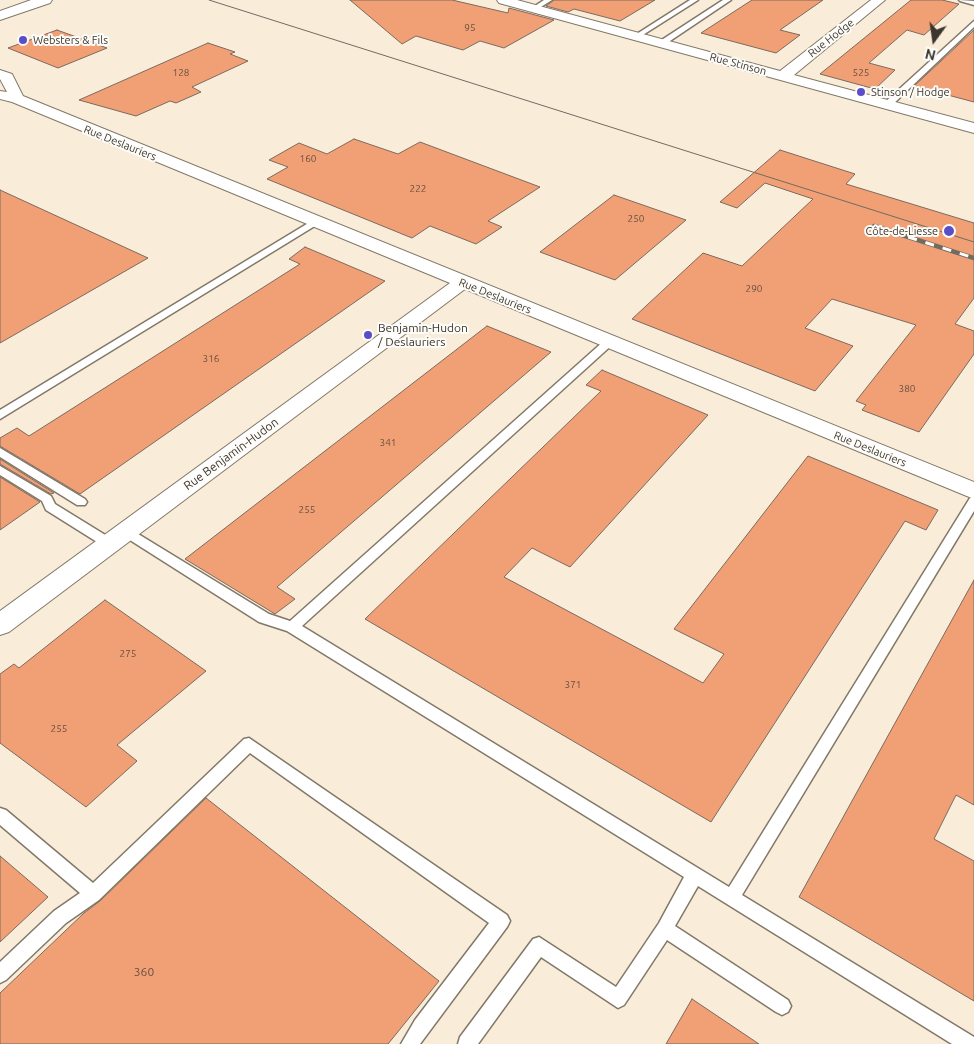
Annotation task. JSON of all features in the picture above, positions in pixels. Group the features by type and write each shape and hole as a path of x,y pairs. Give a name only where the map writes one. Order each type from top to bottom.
{"street":[{"path":"0,8 22,0"},
{"path":"0,16 44,0"},
{"name":"Rue Stinson","path":"502,0 974,128"},
{"name":"Rue Hodge","path":"783,76 879,0"},
{"path":"0,74 7,77 18,99"},
{"name":"Rue Deslauriers","path":"0,94 18,99 974,491"},
{"name":"Rue Benjamin-Hudon","path":"0,626 463,282"}],"lane":[{"path":"534,8 550,0"},
{"path":"636,37 695,0"},
{"path":"661,43 728,0"},
{"path":"962,0 974,3"},
{"path":"887,105 974,23"},
{"path":"0,415 315,222"},
{"path":"292,627 609,342"},
{"path":"0,452 81,502"},
{"path":"0,470 47,499 50,507 118,538 264,618 292,627 969,1044"},
{"path":"731,898 974,501"},
{"path":"0,974 60,917 93,894 249,744 501,921 421,1026 410,1044"},
{"path":"0,815 93,894"},
{"path":"467,1044 539,945 618,999 665,929 678,902 695,875"},
{"path":"665,929 782,1006"}],"building":[{"path":"350,0 452,0 508,13 509,8 554,20 504,48 480,41 463,50 416,36 402,44"},
{"path":"554,0 655,0 620,21 574,9 568,12 546,6"},
{"path":"752,0 823,0 780,30 800,35 776,53 701,33"},
{"path":"911,0 942,0 959,4 924,35 907,30 869,63 895,70 875,89 820,74"},
{"path":"57,30 107,48 58,68 8,48"},
{"path":"974,30 974,102 914,86 940,62"},
{"path":"208,43 235,52 230,54 248,61 192,87 201,92 176,103 170,101 136,116 79,100"},
{"path":"354,139 398,154 420,142 540,187 488,221 502,227 476,244 430,226 412,238 267,179 288,167 269,160 299,143 327,154"},
{"path":"780,150 855,174 846,184 974,223 974,298 955,324 974,331 974,354 919,432 862,410 866,405 856,401 916,325 832,299 805,328 853,346 815,391 632,319 703,253 742,266 813,199 765,183 737,208 720,202"},
{"path":"0,190 148,258 0,343"},
{"path":"614,195 686,220 615,280 540,252"},
{"path":"305,247 385,281 80,494 0,446 0,438 17,428 29,436 300,264 289,259"},
{"path":"487,326 551,352 277,587 295,599 275,614 185,559"},
{"path":"602,370 708,415 570,567 532,548 504,577 703,683 724,654 674,629 808,456 938,510 926,530 905,521 711,822 365,619 601,391 586,385"},
{"path":"0,459 54,493 51,494 0,464"},
{"path":"0,477 40,502 0,530"},
{"path":"974,580 974,805 956,795 934,839 974,861 974,1001 799,897"},
{"path":"105,600 206,671 117,745 137,761 86,807 0,743 0,674 14,664 19,668"},
{"path":"206,798 439,981 388,1044 0,1044 0,993 84,913 100,901"},
{"path":"0,856 48,897 0,942"},
{"path":"692,999 759,1044 666,1044"}],"tram line":[{"path":"209,0 974,242"}],"railway":[{"path":"874,226 974,258"}],"place":[{"name":"Websters & Fils","path":"23,40"},
{"name":"Stinson / Hodge","path":"861,92"},
{"name":"Côte-de-Liesse","path":"949,231"},
{"name":"Benjamin-Hudon / Deslauriers","path":"368,335"}]}
